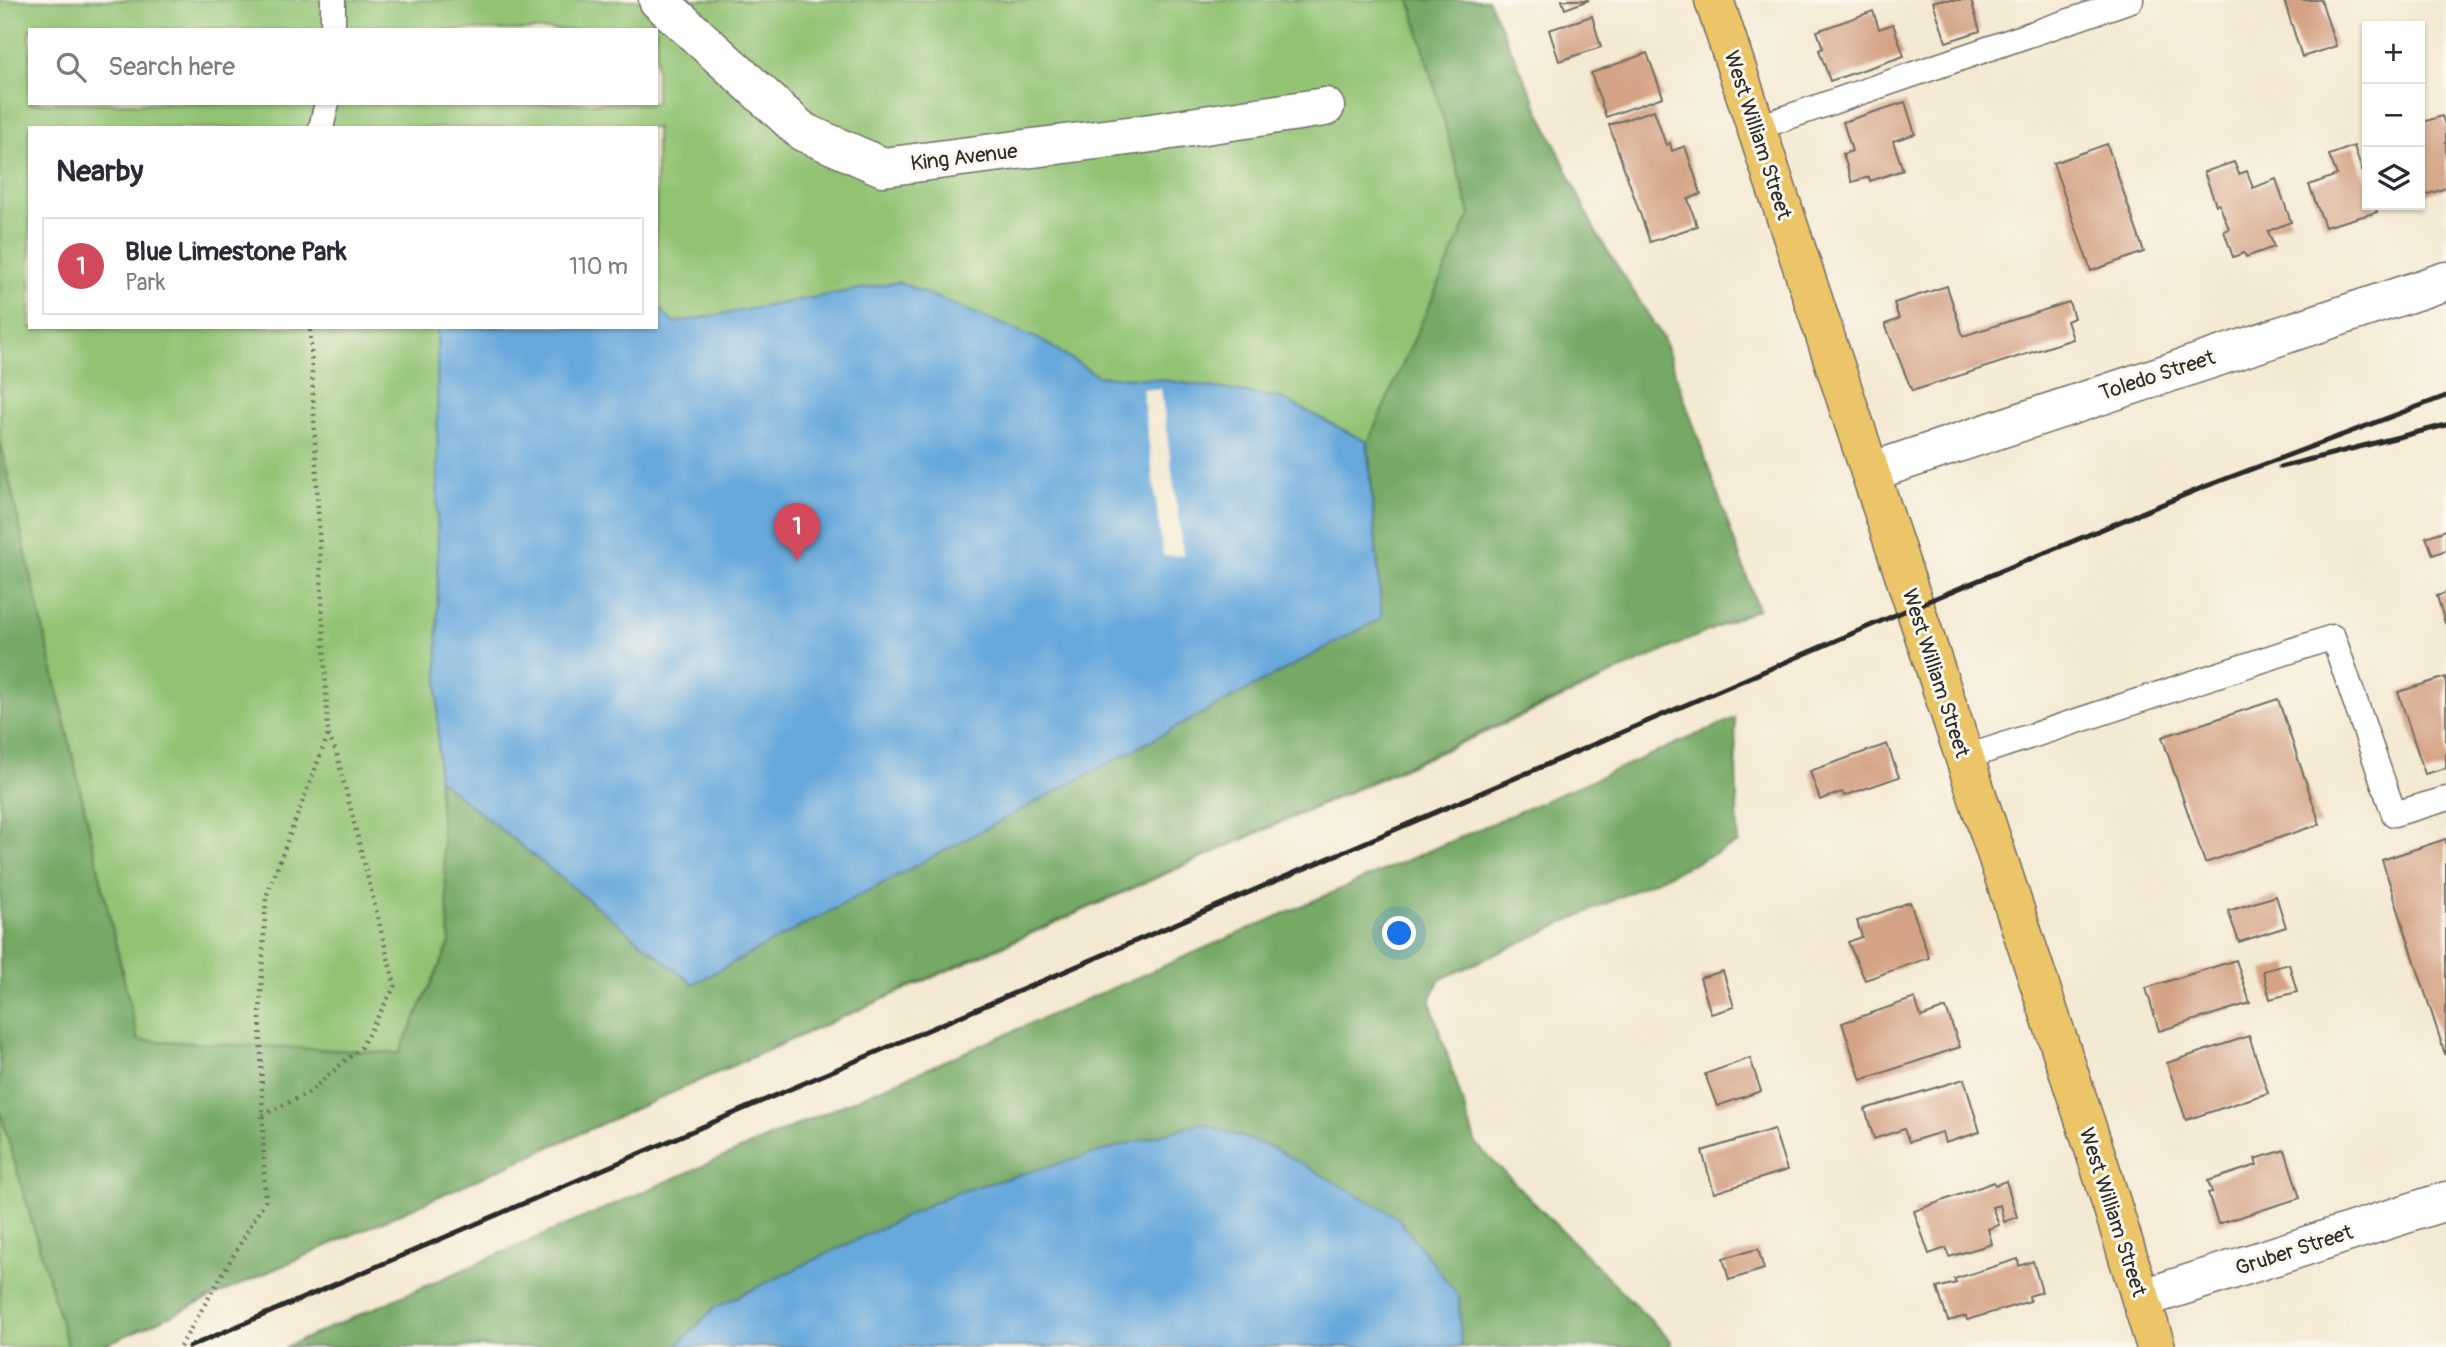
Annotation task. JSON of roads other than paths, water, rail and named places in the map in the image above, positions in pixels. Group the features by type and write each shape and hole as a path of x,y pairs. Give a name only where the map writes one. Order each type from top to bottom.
{"highway":[{"name":"West William Street","path":"1714,0 2156,1347"}],"street":[{"name":"King Avenue","path":"658,0 803,132 883,167 1144,134 1325,107"},
{"name":"Toledo Street","path":"1870,472 2446,281"},
{"name":"Gruber Street","path":"2141,1299 2446,1200"}],"lane":[{"path":"333,0 333,28"},
{"path":"1756,128 2131,0"},
{"path":"321,126 327,105"},
{"path":"1964,758 2333,637 2394,814 2446,799"}],"water":[{"path":"898,282 1041,340 1098,376 1157,379 1281,398 1367,442 1382,618 693,984 438,779 437,329 658,329 658,306 673,323"},
{"path":"1201,1123 1273,1148 1397,1217 1459,1297 1461,1347 676,1347 714,1308 952,1194"}],"railway":[{"path":"189,1347 1914,607 2204,487 2446,396"},
{"path":"2280,467 2446,425"}],"place":[{"name":"Blue Limestone Park","path":"797,561"}]}
